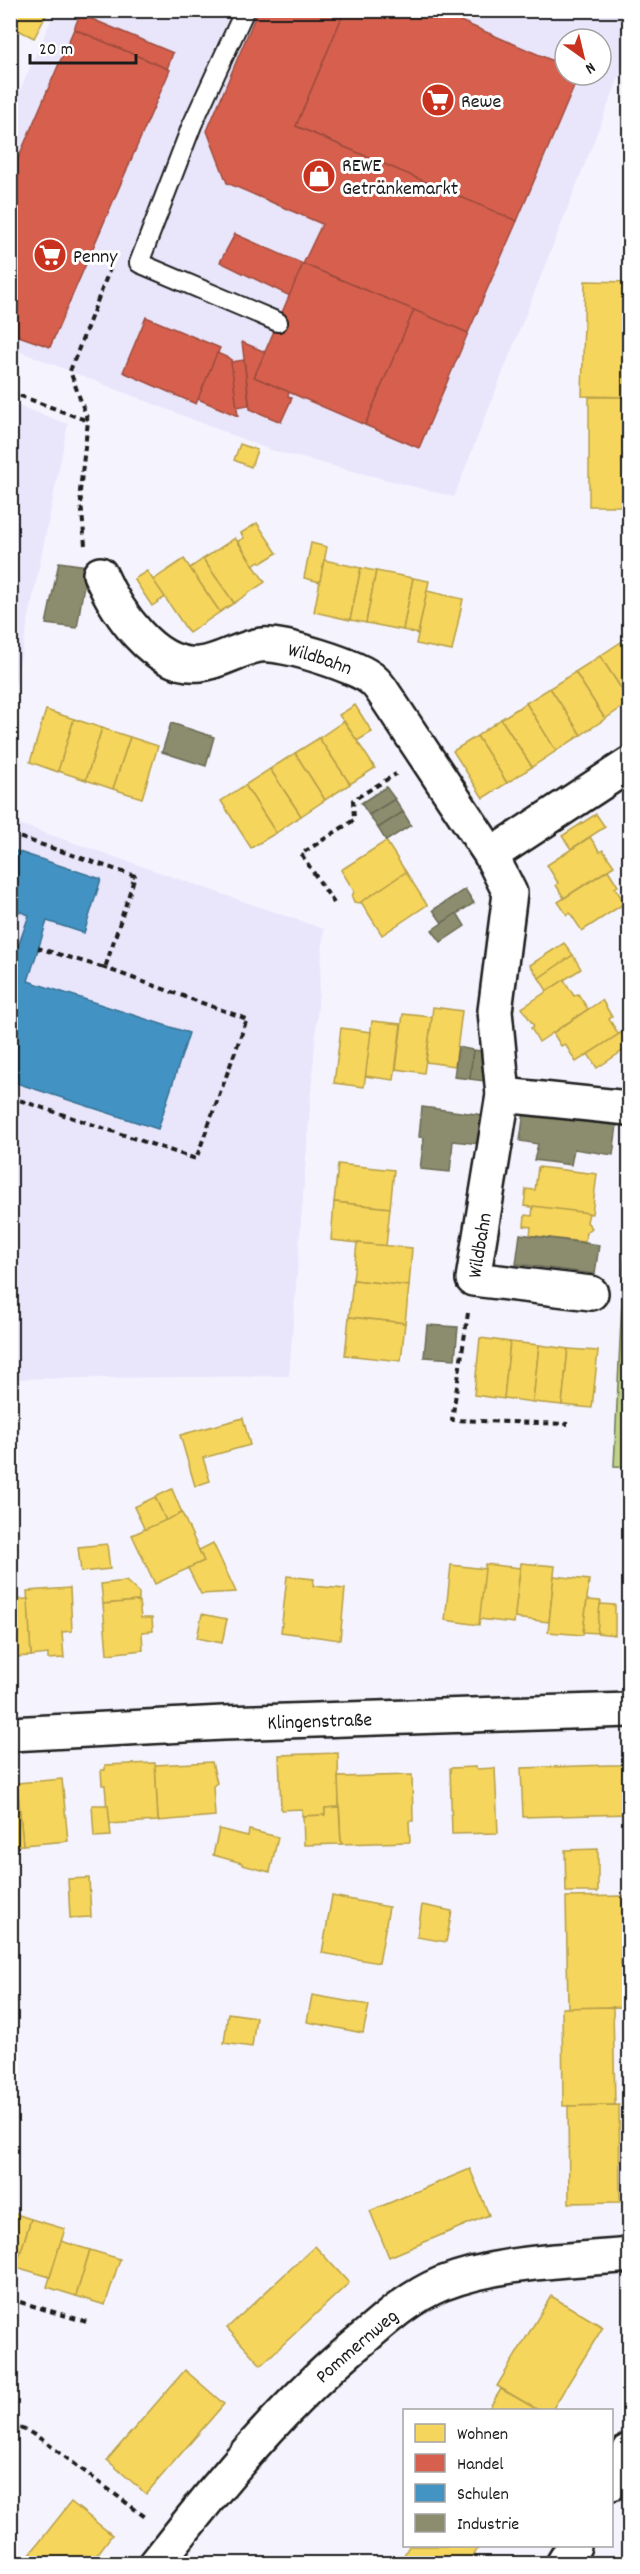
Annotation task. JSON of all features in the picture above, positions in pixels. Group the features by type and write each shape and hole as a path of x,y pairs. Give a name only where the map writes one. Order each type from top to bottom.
{"street":[{"name":"Wildbahn","path":"100,574 117,607 137,631 154,650 175,661 200,664 262,644 277,645 352,668 373,679 387,698 491,855 510,893 495,1011 503,1095 474,1279 591,1293"},
{"path":"491,855 630,764"},
{"path":"503,1095 628,1108"},
{"name":"Klingenstraße","path":"10,1734 222,1723 630,1710"},
{"name":"Pommernweg","path":"156,2564 227,2473 287,2409 359,2341 418,2295 442,2284 493,2270 630,2254"},
{"path":"613,2480 629,2451"},
{"path":"563,2564 573,2547"}],"lane":[{"path":"245,10 192,124 139,263 278,322"}],"path":[{"path":"100,574 83,542 80,491 88,421 70,371 116,255"},
{"path":"10,392 88,421"},
{"path":"334,903 301,854 354,820 353,800 424,756"},
{"path":"10,834 135,876 105,968 102,967"},
{"path":"10,1097 196,1159 247,1019 102,967 38,948"},
{"path":"474,1279 452,1420 568,1424"},
{"path":"10,2299 87,2322"},
{"path":"10,2425 28,2431 44,2441 149,2520"}],"shaded area":[{"path":"55,11 629,11 629,52 454,497 270,450 11,348 11,110"},
{"path":"10,403 68,424 11,707"},
{"path":"11,821 324,929 289,1376 11,1379"}],"green space":[{"path":"629,1156 629,1467 614,1466"}],"building: Wohnen":[{"path":"10,10 49,10 34,38 10,26"},
{"path":"585,281 630,282 630,397 582,396"},
{"path":"589,397 630,397 630,506 589,506"},
{"path":"240,444 257,450 251,467 234,460"},
{"path":"257,523 277,553 253,565 238,541 244,538 241,533"},
{"path":"235,538 265,582 234,603 203,559"},
{"path":"311,543 327,547 320,582 304,578"},
{"path":"184,559 220,612 189,633 153,580"},
{"path":"203,559 234,603 220,612 190,568"},
{"path":"324,560 361,568 350,620 314,612"},
{"path":"361,568 376,571 366,623 350,620"},
{"path":"147,571 165,597 152,606 134,579"},
{"path":"376,571 413,578 403,630 366,623"},
{"path":"413,578 429,581 418,634 403,630"},
{"path":"427,591 463,599 452,651 416,644"},
{"path":"624,640 630,649 630,702 600,656"},
{"path":"600,656 630,702 605,719 575,672"},
{"path":"575,672 605,719 581,735 550,688"},
{"path":"550,688 581,735 556,751 526,703"},
{"path":"526,703 556,751 532,767 501,719"},
{"path":"355,705 372,732 357,741 339,715"},
{"path":"46,710 74,719 58,772 30,762"},
{"path":"74,719 102,728 86,780 58,771"},
{"path":"501,719 532,767 507,783 477,736"},
{"path":"344,721 375,768 350,784 319,738"},
{"path":"102,728 130,737 113,789 86,780"},
{"path":"477,736 507,783 483,798 453,751"},
{"path":"130,737 158,746 142,798 113,789"},
{"path":"319,738 350,784 325,800 295,753"},
{"path":"295,753 325,800 301,816 270,769"},
{"path":"270,769 301,816 276,833 245,785"},
{"path":"245,785 276,833 251,848 221,801"},
{"path":"596,814 605,827 571,849 562,836"},
{"path":"590,837 600,852 603,850 614,866 564,898 547,865"},
{"path":"386,841 406,872 360,903 354,902 352,897 354,891 341,870"},
{"path":"608,870 618,886 615,888 625,903 582,931 570,913 567,915 558,902"},
{"path":"406,872 427,905 382,935 361,902"},
{"path":"564,943 573,955 539,978 530,965"},
{"path":"573,955 581,969 547,991 539,978"},
{"path":"564,980 574,996 578,994 588,1009 539,1042 531,1028 534,1026 522,1008"},
{"path":"602,1000 612,1017 609,1019 619,1035 576,1062 565,1044 561,1046 553,1033"},
{"path":"433,1007 462,1011 455,1066 426,1062"},
{"path":"403,1014 432,1017 424,1073 396,1069"},
{"path":"372,1021 401,1024 394,1080 365,1076"},
{"path":"341,1028 371,1032 364,1087 334,1083"},
{"path":"622,1032 630,1046 597,1068 588,1054"},
{"path":"338,1164 394,1170 390,1208 334,1202"},
{"path":"538,1167 597,1174 592,1214 524,1206 526,1189 535,1190"},
{"path":"334,1202 390,1208 386,1246 331,1240"},
{"path":"533,1206 589,1213 587,1222 592,1228 586,1233 585,1242 530,1236 531,1227 524,1226 525,1215 532,1216"},
{"path":"357,1243 412,1248 409,1286 353,1280"},
{"path":"353,1280 409,1286 405,1323 349,1317"},
{"path":"349,1317 405,1323 401,1361 345,1355"},
{"path":"480,1338 510,1342 504,1399 474,1395"},
{"path":"510,1342 539,1345 533,1402 504,1398"},
{"path":"539,1345 568,1349 562,1405 533,1402"},
{"path":"568,1349 598,1351 592,1408 562,1405"},
{"path":"243,1418 250,1445 203,1458 210,1481 195,1486 180,1435"},
{"path":"172,1489 182,1513 166,1521 155,1497"},
{"path":"155,1497 166,1521 145,1530 134,1507"},
{"path":"182,1513 204,1561 155,1584 132,1535"},
{"path":"213,1543 236,1592 201,1594 188,1568 204,1561 199,1550"},
{"path":"107,1544 110,1569 81,1572 78,1547"},
{"path":"521,1563 555,1566 549,1622 514,1618"},
{"path":"485,1564 520,1568 514,1623 479,1619"},
{"path":"451,1565 485,1569 479,1625 445,1620"},
{"path":"287,1576 314,1579 313,1586 345,1589 340,1640 281,1632"},
{"path":"554,1576 589,1580 583,1635 548,1632"},
{"path":"126,1581 139,1593 139,1601 103,1604 101,1584"},
{"path":"70,1588 72,1631 62,1632 64,1658 48,1659 48,1654 31,1656 27,1591"},
{"path":"28,1599 31,1656 13,1657 13,1662 10,1662 10,1600"},
{"path":"587,1600 601,1601 597,1633 583,1632"},
{"path":"139,1601 141,1618 152,1618 153,1631 142,1632 143,1650 107,1654 103,1604"},
{"path":"600,1604 615,1605 615,1635 597,1633"},
{"path":"202,1614 227,1619 222,1643 197,1638"},
{"path":"338,1753 339,1807 325,1808 325,1815 302,1816 302,1809 281,1810 279,1755"},
{"path":"212,1762 217,1783 213,1786 215,1816 158,1821 155,1765"},
{"path":"155,1763 158,1821 108,1824 105,1785 102,1785 101,1770 105,1770 105,1765"},
{"path":"630,1765 630,1814 523,1817 521,1768"},
{"path":"476,1767 476,1769 495,1768 498,1833 452,1834 450,1768"},
{"path":"412,1775 413,1821 409,1821 410,1842 341,1844 338,1777"},
{"path":"62,1779 68,1841 23,1845 17,1783"},
{"path":"17,1783 23,1845 10,1846 10,1784"},
{"path":"92,1805 108,1805 111,1836 94,1837"},
{"path":"339,1807 341,1844 304,1845 303,1816 325,1815 325,1808"},
{"path":"219,1829 248,1836 249,1830 278,1837 270,1872 213,1855"},
{"path":"598,1849 598,1892 566,1892 565,1850"},
{"path":"89,1878 91,1917 70,1918 68,1879"},
{"path":"332,1896 389,1907 379,1963 322,1953"},
{"path":"624,1896 625,1953 621,1952 621,1965 625,1964 626,2007 568,2008 566,1897"},
{"path":"422,1905 452,1911 446,1942 417,1937"},
{"path":"312,1995 369,2005 363,2033 307,2022"},
{"path":"613,2007 615,2105 563,2106 562,2008"},
{"path":"228,2013 256,2017 252,2047 224,2043"},
{"path":"619,2105 620,2202 569,2203 568,2106"},
{"path":"470,2169 489,2215 389,2257 370,2211"},
{"path":"10,2212 31,2219 16,2267 10,2265"},
{"path":"31,2219 65,2229 50,2277 16,2267"},
{"path":"61,2241 90,2250 76,2296 47,2287"},
{"path":"315,2246 349,2283 261,2365 227,2328"},
{"path":"90,2250 120,2259 105,2305 76,2296"},
{"path":"551,2296 603,2327 553,2409 536,2409 497,2386"},
{"path":"185,2370 224,2404 146,2494 107,2460"},
{"path":"501,2389 536,2409 489,2409"},
{"path":"71,2502 112,2535 90,2564 22,2564"},
{"path":"408,2547 478,2547 469,2564 399,2564"}],"building: Handel":[{"name":"REWE Getränkemarkt","path":"258,10 345,10 296,126 517,221 468,333 303,264 322,224 227,183 207,131"},
{"name":"Rewe","path":"345,10 435,10 553,61 553,87 574,87 517,221 296,126"},
{"path":"80,14 173,53 167,69 74,29"},
{"name":"Penny","path":"74,29 170,70 50,347 10,333 10,177"},
{"path":"235,234 303,264 290,296 220,262"},
{"path":"303,264 414,310 365,425 254,377"},
{"path":"414,310 468,333 419,448 365,425"},
{"path":"146,317 220,348 196,404 123,372"},
{"path":"242,342 265,352 254,377 289,392 288,396 292,398 281,422 250,409"},
{"path":"217,353 231,359 238,416 198,399"},
{"path":"244,360 249,405 237,407 231,362"}],"building: Schulen":[{"path":"10,849 101,879 84,933 47,921 28,981 189,1033 158,1129 10,1081 10,970 29,915 10,908"}],"building: Industrie":[{"path":"59,562 87,566 77,628 46,624"},
{"path":"171,723 214,737 206,766 162,752"},
{"path":"386,787 395,799 369,815 361,803"},
{"path":"395,799 403,812 378,828 369,815"},
{"path":"403,812 411,825 386,841 378,828"},
{"path":"465,889 474,903 442,923 433,910"},
{"path":"457,913 465,926 441,942 432,930"},
{"path":"458,1047 473,1050 470,1079 454,1077"},
{"path":"473,1050 489,1052 485,1081 470,1079"},
{"path":"422,1107 483,1115 480,1144 453,1141 450,1172 420,1169 424,1138 419,1137"},
{"path":"524,1112 617,1125 613,1155 574,1149 571,1165 534,1160 538,1144 520,1141"},
{"path":"520,1234 599,1245 595,1274 516,1264"},
{"path":"427,1325 458,1327 455,1359 424,1357"}],"place":[{"name":"Rewe","path":"438,100"},
{"name":"REWE Getränkemarkt","path":"319,176"},
{"name":"Penny","path":"50,255"}]}
